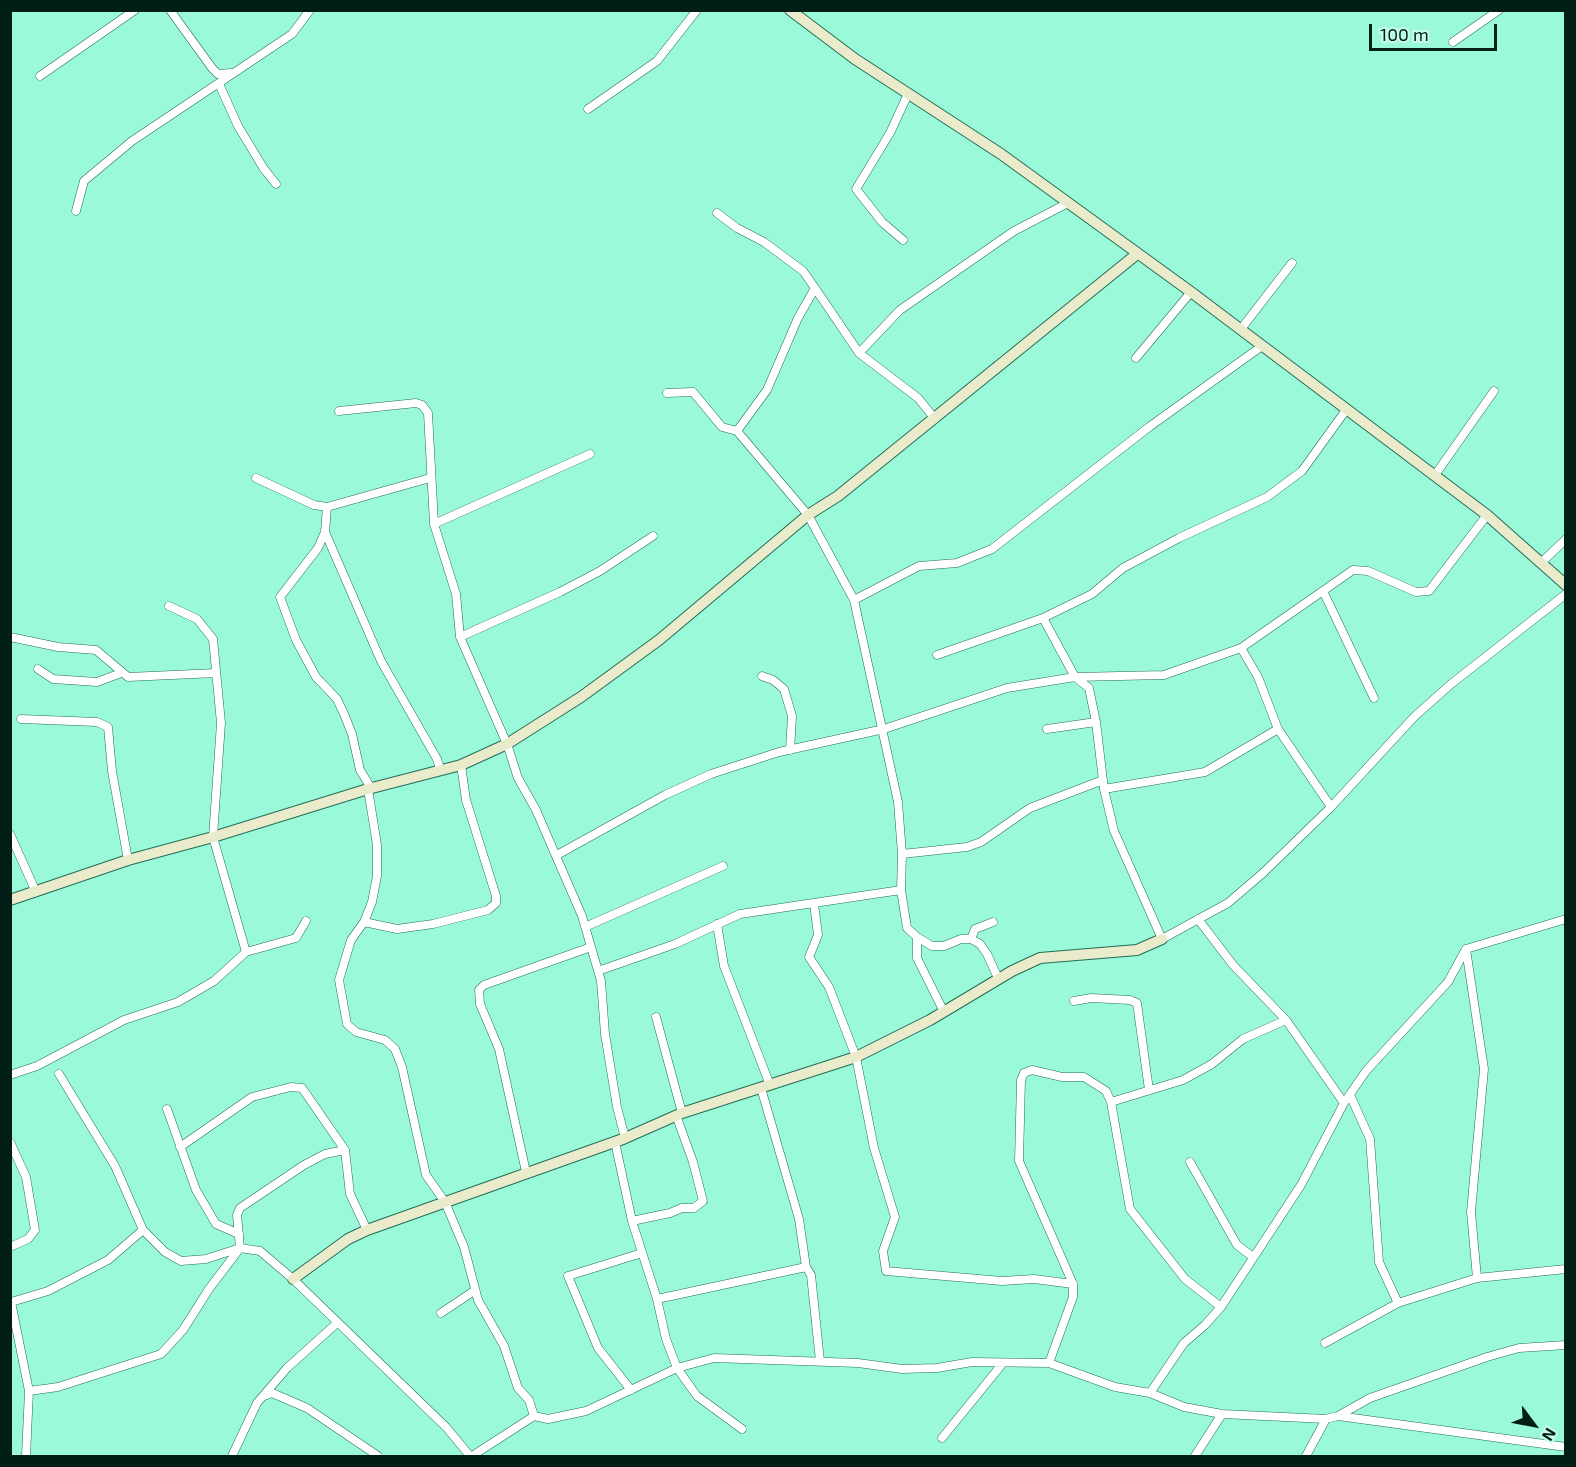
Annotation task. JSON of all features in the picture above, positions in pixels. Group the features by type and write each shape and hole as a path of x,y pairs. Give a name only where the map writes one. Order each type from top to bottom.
{"street":[{"path":"40,76 135,10"},
{"path":"170,10 212,68 218,74 232,73"},
{"path":"588,109 657,61 697,10"},
{"path":"790,10 908,94 1001,153 1191,292 1487,515 1566,585"},
{"path":"1453,42 1500,10"},
{"path":"76,211 84,181 132,141 292,34 307,12"},
{"path":"219,84 238,126 264,170 276,184"},
{"path":"903,240 882,222 856,192 890,133 908,94"},
{"path":"859,353 900,310 1014,231 1068,203"},
{"path":"717,213 764,242 803,271 859,353 918,398 935,419"},
{"path":"10,900 128,860 213,837 370,788 461,765 507,744 581,697 659,640 808,515 838,496 1137,254"},
{"path":"1240,329 1292,262"},
{"path":"737,431 767,390 798,318 815,288"},
{"path":"1136,358 1191,292"},
{"path":"854,600 919,566 957,563 992,549 1149,427 1262,346"},
{"path":"1435,475 1494,391"},
{"path":"668,393 693,392 722,427 737,431 808,515 854,600 884,729 898,802 902,854 901,890 907,928 932,946 944,946 961,939 971,939 980,944 987,954 998,978"},
{"path":"339,411 416,403 422,405 428,413 434,524 456,594 460,638 507,744 518,778 557,855 585,927 598,971 632,1221 657,1299 666,1339 677,1368 698,1396 742,1429"},
{"path":"937,655 1043,618 1092,594 1123,568 1160,548 1267,497 1302,471 1346,410"},
{"path":"434,524 590,454"},
{"path":"256,478 314,505 327,507 430,478"},
{"path":"327,507 325,532 318,548 280,597 296,640 316,677 337,699 344,714 360,770 370,788 377,876 372,902 364,922 351,940 339,980 347,1024 356,1032 385,1040 394,1049 402,1068 426,1175 445,1202 464,1247 474,1291 504,1346 518,1388 529,1401 534,1416"},
{"path":"557,855 665,795 711,774 790,750 884,729 1007,688 1075,676 1164,675 1241,648 1353,570 1359,570 1416,592 1429,591 1487,515"},
{"path":"325,532 381,661 437,759 440,769"},
{"path":"460,638 570,587 653,536"},
{"path":"1541,563 1566,539"},
{"path":"1323,591 1374,698"},
{"path":"293,1279 348,1239 367,1230 620,1140 679,1114 856,1057 944,1012 998,978 1040,958 1137,950 1162,939 1228,903 1263,873 1331,807 1414,717 1451,684 1566,594"},
{"path":"169,606 188,613 205,627 213,639 221,723 213,837 246,952"},
{"path":"1043,618 1075,676 1089,688 1114,831 1162,939"},
{"path":"10,637 58,647 96,650 121,673 135,678 216,673"},
{"path":"1241,648 1258,677 1278,729 1331,807"},
{"path":"38,669 53,679 97,682 121,673"},
{"path":"762,676 773,680 784,689 792,716 790,750"},
{"path":"21,719 97,722 108,728 112,771 128,860"},
{"path":"1047,729 1096,722"},
{"path":"902,854 967,847 981,842 1030,808 1104,784 1205,772 1278,729"},
{"path":"364,922 397,928 434,924 488,910 496,903 496,896 466,800 461,765"},
{"path":"10,834 36,892"},
{"path":"585,927 723,866"},
{"path":"598,971 675,944 740,914 901,890"},
{"path":"814,904 818,935 809,957 829,987 856,1057 874,1148 895,1217 883,1251 886,1271 1002,1281 1034,1279 1072,1284"},
{"path":"1198,919 1233,964 1286,1020 1344,1103"},
{"path":"1150,1393 1184,1343 1221,1307 1301,1185 1344,1103 1366,1071 1448,982 1466,949 1566,919"},
{"path":"10,1075 37,1066 124,1020 177,1002 214,981 246,952 296,938 306,921"},
{"path":"971,939 975,929 993,922"},
{"path":"717,924 724,966 765,1086 799,1219 806,1267 811,1275 820,1361"},
{"path":"917,937 917,958 944,1012"},
{"path":"917,958 932,946"},
{"path":"526,1172 499,1049 480,1004 479,990 484,985 591,947"},
{"path":"1466,949 1484,1069 1471,1212 1477,1278"},
{"path":"1074,1001 1091,998 1130,1000 1137,1003 1149,1090"},
{"path":"632,1221 670,1213 682,1208 694,1208 703,1201 679,1114 657,1017"},
{"path":"1111,1102 1183,1080 1212,1064 1243,1040 1286,1020"},
{"path":"1049,1363 1073,1297 1072,1284 1019,1161 1021,1080 1024,1074 1032,1070 1062,1077 1084,1077 1099,1085 1111,1102 1130,1209 1185,1278 1221,1307"},
{"path":"59,1074 115,1166 143,1230 165,1252 181,1261 206,1259 240,1248 260,1251 293,1279 446,1426 471,1456 534,1416 548,1419 586,1411 677,1368 714,1358 820,1361 902,1369 937,1368 972,1362 1049,1363 1115,1387 1150,1393 1184,1407 1222,1414 1326,1419 1338,1416 1370,1398 1487,1357 1520,1348 1566,1345"},
{"path":"180,1147 252,1097 291,1087 302,1088 345,1150 350,1194 367,1230"},
{"path":"1350,1095 1370,1138 1379,1262 1398,1303"},
{"path":"167,1109 196,1190 216,1224 239,1234"},
{"path":"10,1142 26,1177 35,1230 28,1239 10,1247"},
{"path":"28,1391 58,1387 161,1354 183,1330 209,1289 240,1248 237,1215 240,1208 304,1165 325,1154 345,1150"},
{"path":"1190,1162 1237,1245 1252,1257"},
{"path":"26,1456 28,1391 11,1302 48,1291 108,1260 143,1230"},
{"path":"631,1390 598,1348 568,1276 642,1253"},
{"path":"657,1299 806,1267"},
{"path":"1326,1343 1398,1303 1477,1278 1566,1269"},
{"path":"441,1313 474,1291"},
{"path":"232,1456 257,1403 286,1368 337,1323"},
{"path":"942,1438 1003,1362"},
{"path":"264,1396 272,1394 307,1408 378,1456"},
{"path":"1196,1456 1222,1414"},
{"path":"1338,1416 1566,1447"},
{"path":"1306,1456 1326,1419"}]}
